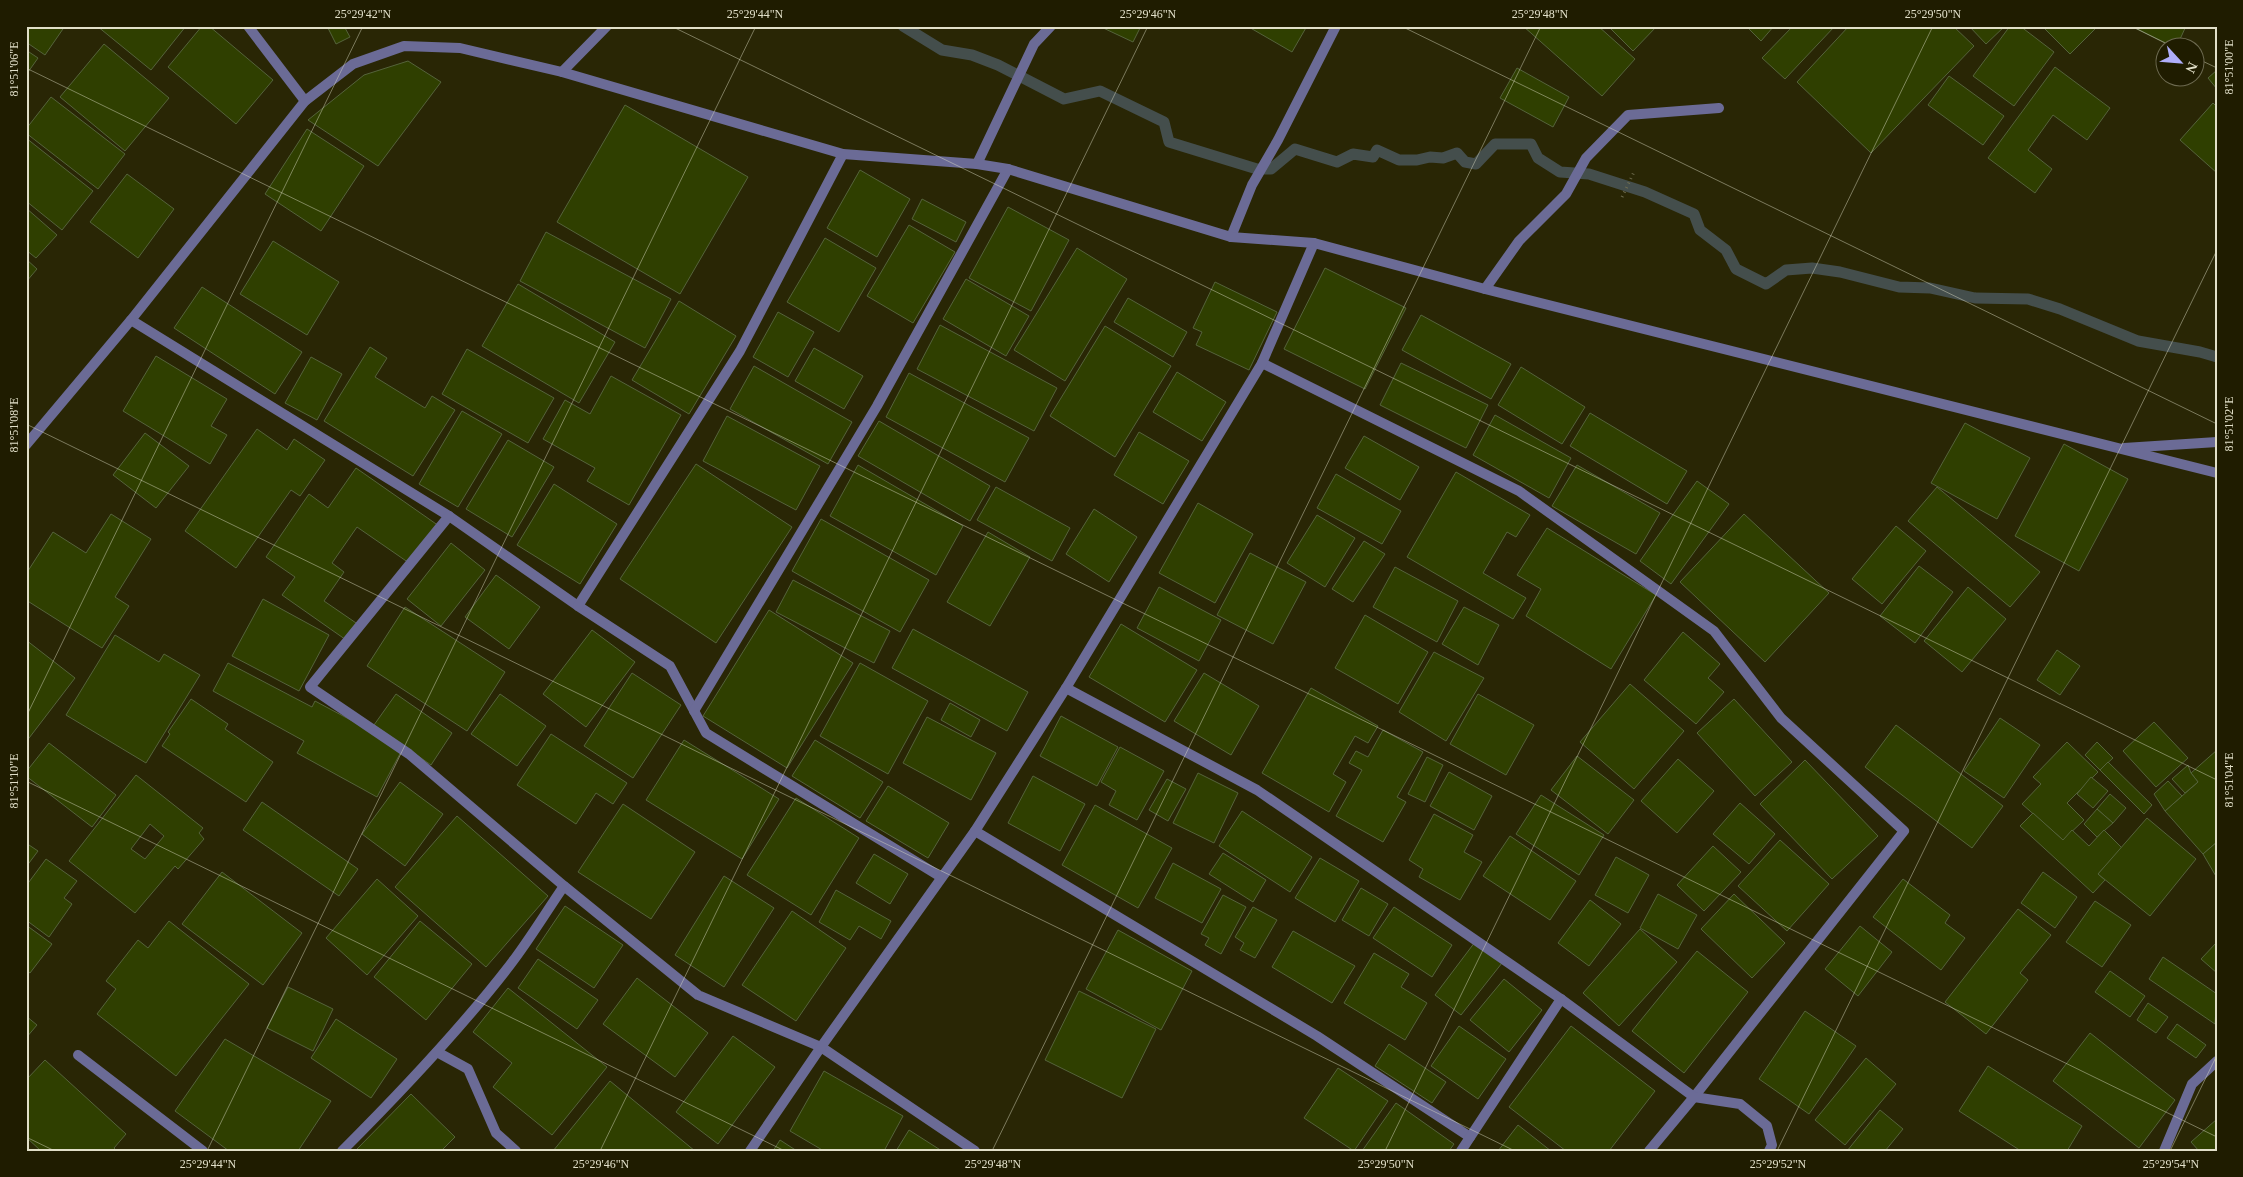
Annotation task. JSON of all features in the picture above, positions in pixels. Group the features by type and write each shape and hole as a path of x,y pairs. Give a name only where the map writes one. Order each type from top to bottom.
{"street":[{"path":"248,26 305,101"},
{"path":"562,72 607,26"},
{"path":"977,164 1027,57 1034,44 1051,26"},
{"path":"1231,237 1252,185 1278,140 1336,26"},
{"path":"26,445 131,320 305,101 353,64 404,46 460,48 562,72 843,154 977,164 1008,170 1231,237 1314,243 1485,289 2217,473"},
{"path":"1485,289 1519,241 1566,194 1586,158 1628,115 1720,108"},
{"path":"578,606 740,351 843,154"},
{"path":"694,711 877,406 1008,170"},
{"path":"750,1151 821,1047 975,831 1066,688 1262,363 1314,243"},
{"path":"131,320 449,516 578,606 670,666 706,733 941,878"},
{"path":"1262,363 1519,491 1714,631 1781,718 1904,831 1694,1097 1649,1151"},
{"path":"2123,448 2217,442"},
{"path":"449,516 310,687 409,754 564,886 698,995 821,1047 975,1151"},
{"path":"1066,688 1257,790 1561,999 1694,1097 1740,1104 1766,1126 1772,1146 1769,1151"},
{"path":"975,831 1317,1036 1470,1137"},
{"path":"342,1151 416,1077 438,1052 510,964 564,886"},
{"path":"1461,1151 1561,999"},
{"path":"438,1052 468,1068 496,1133 516,1151"},
{"path":"78,1055 203,1151"},
{"path":"2164,1151 2192,1084 2217,1061"}],"path":[{"path":"1622,197 1634,172"}],"building":[{"path":"26,26 65,26 45,55 26,42"},
{"path":"97,26 186,26 151,70"},
{"path":"202,26 209,26 273,80 236,124 168,67"},
{"path":"327,26 344,26 350,37 336,44"},
{"path":"1099,26 1141,26 1133,42"},
{"path":"1247,26 1307,26 1292,52"},
{"path":"1523,26 1598,26 1635,59 1602,96"},
{"path":"1608,26 1657,26 1633,51"},
{"path":"1746,26 1774,26 1761,41"},
{"path":"1793,26 1835,26 1785,79 1762,58"},
{"path":"1849,26 1953,26 1974,46 1871,153 1797,82"},
{"path":"1969,26 2005,26 1986,44"},
{"path":"2010,26 2020,26 2054,52 2014,106 1973,76"},
{"path":"2042,26 2098,26 2070,54"},
{"path":"2131,26 2186,26 2181,38 2156,38"},
{"path":"104,44 169,98 125,151 60,97"},
{"path":"26,50 38,58 26,75"},
{"path":"408,61 441,82 378,166 308,120 364,75"},
{"path":"2055,67 2110,108 2087,140 2053,115 2028,150 2052,169 2035,193 1988,158"},
{"path":"1517,68 1569,97 1553,127 1500,98"},
{"path":"2217,70 2217,89 2208,78"},
{"path":"1949,76 2004,116 1983,145 1928,105"},
{"path":"51,97 125,154 98,189 26,133 26,129"},
{"path":"2213,103 2217,107 2217,173 2180,140"},
{"path":"625,105 748,177 680,294 557,222"},
{"path":"307,129 364,166 321,231 265,194"},
{"path":"26,138 93,191 62,230 26,201"},
{"path":"860,170 910,199 877,257 827,228"},
{"path":"127,174 174,209 138,258 90,222"},
{"path":"922,199 966,222 956,242 912,219"},
{"path":"1008,207 1069,240 1031,311 969,278"},
{"path":"26,208 57,235 36,258 26,250"},
{"path":"909,225 955,252 913,323 867,296"},
{"path":"546,232 671,299 645,348 520,281"},
{"path":"825,238 876,268 839,332 787,302"},
{"path":"273,241 339,282 307,335 240,294"},
{"path":"1077,248 1127,279 1065,381 1014,350"},
{"path":"26,259 37,269 26,282"},
{"path":"1325,268 1406,308 1365,389 1284,349"},
{"path":"966,279 1029,316 1006,356 943,319"},
{"path":"1215,282 1277,312 1249,370 1196,345 1202,332 1193,328"},
{"path":"518,284 615,342 579,403 482,346"},
{"path":"202,287 302,352 275,394 174,328"},
{"path":"1128,298 1187,332 1173,357 1114,322"},
{"path":"679,301 736,336 689,414 632,380"},
{"path":"778,312 814,332 788,377 753,357"},
{"path":"1421,315 1511,364 1491,399 1402,350"},
{"path":"940,325 1057,388 1034,431 917,369"},
{"path":"1105,326 1171,366 1115,457 1050,416"},
{"path":"370,347 387,358 375,377 425,408 432,396 455,410 413,476 324,421"},
{"path":"814,348 863,376 844,409 795,381"},
{"path":"467,349 554,398 528,443 442,394"},
{"path":"156,356 227,399 211,426 227,435 210,464 123,411"},
{"path":"311,357 342,374 317,420 285,403"},
{"path":"1401,363 1488,405 1466,448 1380,405"},
{"path":"754,366 852,422 828,464 730,409"},
{"path":"1521,367 1585,407 1562,444 1498,405"},
{"path":"1177,372 1226,402 1202,441 1153,412"},
{"path":"909,373 1029,438 1005,482 886,417"},
{"path":"611,376 681,415 629,505 587,481 595,468 543,439 565,400 590,414"},
{"path":"462,411 502,434 458,507 419,484"},
{"path":"1590,413 1687,471 1667,504 1570,446"},
{"path":"1495,415 1571,458 1549,498 1473,455"},
{"path":"727,416 820,466 796,510 703,461"},
{"path":"879,421 990,486 970,521 858,456"},
{"path":"1965,423 2030,458 1997,519 1931,483"},
{"path":"257,429 287,450 294,439 325,460 300,496 291,490 236,568 185,531"},
{"path":"1139,432 1189,461 1163,504 1114,475"},
{"path":"145,433 189,466 156,508 113,475"},
{"path":"1364,436 1419,467 1400,500 1345,468"},
{"path":"508,440 554,467 512,537 466,509"},
{"path":"2064,444 2128,479 2079,571 2015,536"},
{"path":"696,464 792,527 716,643 620,579"},
{"path":"858,465 963,526 936,575 830,516"},
{"path":"1577,465 1660,513 1636,554 1552,506"},
{"path":"356,468 439,526 412,565 357,527 332,563 344,572 324,601 359,625 349,642 282,595 295,577 266,557 309,494 328,508"},
{"path":"1456,472 1530,515 1516,537 1507,532 1483,573 1526,598 1513,619 1407,557"},
{"path":"1336,474 1401,511 1382,544 1317,508"},
{"path":"1697,481 1729,504 1671,584 1640,561"},
{"path":"554,484 617,524 580,584 517,545"},
{"path":"996,487 1070,528 1052,561 977,520"},
{"path":"1937,487 2040,572 2010,607 1908,521"},
{"path":"1198,503 1253,534 1215,603 1159,573"},
{"path":"1094,509 1137,537 1109,582 1066,554"},
{"path":"111,514 151,539 115,597 129,606 102,648 26,600 26,574 53,532 86,553"},
{"path":"1744,514 1829,593 1765,662 1680,582"},
{"path":"1317,515 1355,538 1325,587 1287,563"},
{"path":"821,519 929,580 900,632 792,571"},
{"path":"1896,526 1926,551 1882,604 1852,579"},
{"path":"1547,528 1656,595 1611,669 1526,616 1541,589 1517,575"},
{"path":"988,532 1030,557 990,626 947,602"},
{"path":"1364,541 1385,554 1353,602 1332,589"},
{"path":"451,543 485,570 441,626 407,599"},
{"path":"1250,553 1306,582 1273,644 1217,615"},
{"path":"1919,566 1953,592 1915,643 1880,616"},
{"path":"1395,567 1458,601 1437,642 1373,607"},
{"path":"496,575 540,607 509,649 465,617"},
{"path":"793,580 890,631 874,663 776,612"},
{"path":"1159,587 1221,620 1199,661 1137,628"},
{"path":"1968,587 2006,619 1962,672 1924,641"},
{"path":"263,599 329,635 299,691 232,656"},
{"path":"405,607 505,672 467,731 367,666"},
{"path":"1464,607 1499,625 1478,665 1442,644"},
{"path":"769,610 853,663 787,768 703,716"},
{"path":"1365,615 1428,652 1398,704 1335,668"},
{"path":"1121,624 1197,670 1165,722 1089,677"},
{"path":"913,629 1028,692 1007,731 892,668"},
{"path":"592,630 635,662 586,727 543,694"},
{"path":"1683,632 1720,664 1708,678 1724,692 1696,724 1644,680"},
{"path":"115,635 159,662 164,654 200,675 146,763 66,715"},
{"path":"26,640 75,678 26,742"},
{"path":"2057,650 2080,666 2060,695 2037,680"},
{"path":"1434,652 1484,678 1446,741 1399,712"},
{"path":"228,663 312,707 315,701 403,748 377,797 297,753 304,741 213,691"},
{"path":"860,663 928,701 888,774 820,736"},
{"path":"632,673 681,705 633,778 584,746"},
{"path":"1204,673 1259,706 1231,755 1174,721"},
{"path":"1630,684 1684,731 1634,789 1580,742"},
{"path":"1311,688 1378,726 1368,743 1355,736 1333,774 1346,782 1329,812 1262,773"},
{"path":"396,694 452,733 431,765 374,725"},
{"path":"500,694 546,726 517,766 471,734"},
{"path":"1478,694 1534,725 1506,775 1450,744"},
{"path":"191,699 228,724 225,729 273,762 246,802 162,746 170,734 168,732"},
{"path":"1734,699 1792,762 1755,796 1697,733"},
{"path":"950,703 980,720 971,737 941,720"},
{"path":"1061,716 1118,747 1097,786 1040,756"},
{"path":"927,717 996,753 971,800 903,763"},
{"path":"2000,718 2040,745 2004,798 1964,771"},
{"path":"2154,722 2188,758 2156,787 2123,751"},
{"path":"1896,725 2003,806 1972,848 1865,767"},
{"path":"1383,730 1423,752 1397,797 1406,802 1383,842 1336,816 1362,770 1349,763 1356,751 1368,757"},
{"path":"551,734 627,783 613,804 596,793 576,824 517,785"},
{"path":"684,740 779,799 742,859 646,800"},
{"path":"815,740 883,782 860,818 792,776"},
{"path":"2067,742 2098,772 2067,803 2084,820 2063,840 2022,804 2041,784 2033,777"},
{"path":"2097,742 2113,758 2100,770 2085,755"},
{"path":"49,743 116,795 92,827 26,776 26,772"},
{"path":"1120,747 1164,771 1137,820 1109,805 1116,791 1101,782"},
{"path":"2217,750 2217,842 2203,854 2165,811 2198,782 2191,773"},
{"path":"1577,756 1634,800 1608,834 1551,790"},
{"path":"1427,757 1443,765 1425,802 1408,794"},
{"path":"1678,759 1714,791 1677,833 1641,801"},
{"path":"1805,760 1878,836 1832,879 1760,804"},
{"path":"2108,762 2152,805 2144,814 2100,770"},
{"path":"2188,765 2198,782 2185,793 2172,779"},
{"path":"1449,772 1492,796 1474,830 1430,806"},
{"path":"1198,773 1238,793 1214,843 1173,823"},
{"path":"136,775 203,828 199,833 204,839 178,869 175,866 135,913 69,861","holes":["150,824 164,836 145,859 131,849"]},
{"path":"1033,776 1085,804 1060,851 1008,823"},
{"path":"2091,777 2108,791 2093,808 2077,794"},
{"path":"1167,779 1186,789 1168,821 1149,810"},
{"path":"2168,781 2182,796 2165,811 2154,794"},
{"path":"400,782 443,814 405,866 362,834"},
{"path":"888,786 949,823 928,858 866,821"},
{"path":"2110,794 2126,808 2113,823 2097,809"},
{"path":"1541,795 1604,835 1579,875 1516,834"},
{"path":"796,798 859,838 811,915 747,875"},
{"path":"262,802 358,869 339,896 243,830"},
{"path":"1740,803 1775,834 1749,864 1713,834"},
{"path":"623,804 695,852 651,919 578,872"},
{"path":"1095,805 1172,848 1138,908 1062,865"},
{"path":"2097,809 2113,823 2097,837 2084,824"},
{"path":"1242,811 1312,857 1290,892 1219,846"},
{"path":"2033,813 2063,840 2072,830 2089,846 2104,830 2122,848 2098,874 2105,880 2093,893 2020,826"},
{"path":"1434,814 1473,835 1464,852 1482,862 1460,900 1419,877 1423,869 1409,860"},
{"path":"457,816 548,896 486,967 395,887"},
{"path":"2147,818 2196,859 2150,916 2098,874"},
{"path":"1510,836 1576,881 1550,920 1483,876"},
{"path":"1780,840 1829,884 1787,931 1738,886"},
{"path":"2217,842 2217,878 2203,854"},
{"path":"26,843 38,851 26,867"},
{"path":"1713,846 1741,872 1704,911 1677,885"},
{"path":"1223,853 1266,880 1253,902 1209,874"},
{"path":"874,854 908,874 890,904 856,883"},
{"path":"1616,857 1649,875 1628,913 1595,895"},
{"path":"1320,858 1359,881 1335,922 1295,898"},
{"path":"46,859 77,881 64,898 72,904 49,937 26,920 26,886"},
{"path":"1173,863 1221,889 1202,923 1155,898"},
{"path":"222,872 302,933 263,985 182,924"},
{"path":"2043,872 2077,897 2055,928 2021,903"},
{"path":"724,876 774,908 724,987 675,955"},
{"path":"377,879 418,916 367,975 326,938"},
{"path":"1903,879 1950,915 1945,923 1965,938 1941,970 1873,917"},
{"path":"1361,888 1388,904 1369,936 1342,920"},
{"path":"836,890 891,921 881,939 859,926 850,940 819,922"},
{"path":"1658,894 1697,915 1678,949 1640,928"},
{"path":"1734,894 1785,943 1752,978 1701,929"},
{"path":"1223,895 1246,907 1221,954 1205,945 1209,938 1201,934"},
{"path":"1590,900 1621,924 1589,966 1558,943"},
{"path":"2095,901 2131,925 2102,967 2066,942"},
{"path":"565,906 623,945 594,988 536,949"},
{"path":"1253,907 1277,920 1255,958 1240,950 1244,943 1235,937"},
{"path":"1394,907 1452,945 1432,977 1373,938"},
{"path":"2018,909 2051,935 2020,973 2028,980 1986,1034 1945,1002"},
{"path":"792,911 846,948 796,1021 742,985"},
{"path":"169,921 249,984 176,1076 97,1014 116,989 106,981 138,940 148,948"},
{"path":"420,921 472,964 426,1020 374,977"},
{"path":"26,925 52,944 30,973 26,970"},
{"path":"1860,926 1892,952 1858,996 1825,969"},
{"path":"1640,929 1677,962 1619,1026 1583,993"},
{"path":"1118,930 1192,971 1161,1030 1086,989"},
{"path":"1293,931 1355,966 1332,1003 1272,967"},
{"path":"1475,942 1502,963 1461,1015 1435,995"},
{"path":"2217,942 2217,973 2201,959"},
{"path":"1697,951 1748,992 1684,1073 1632,1031"},
{"path":"1374,953 1409,974 1401,987 1427,1003 1405,1040 1344,1003"},
{"path":"2163,957 2217,994 2215,1024 2149,979"},
{"path":"538,959 598,1000 577,1029 518,988"},
{"path":"2110,971 2145,996 2130,1017 2095,992"},
{"path":"637,978 708,1033 675,1077 603,1024"},
{"path":"1504,979 1542,1010 1509,1052 1470,1020"},
{"path":"288,987 333,1009 313,1051 267,1028"},
{"path":"508,988 607,1067 552,1135 493,1087 512,1063 473,1032"},
{"path":"1079,991 1156,1029 1122,1098 1045,1060"},
{"path":"2148,1003 2168,1017 2156,1033 2137,1020"},
{"path":"1805,1011 1856,1046 1809,1114 1759,1079"},
{"path":"26,1016 37,1025 26,1038"},
{"path":"336,1019 397,1059 371,1098 311,1058"},
{"path":"2177,1024 2206,1045 2196,1058 2167,1038"},
{"path":"1459,1026 1506,1059 1478,1099 1431,1066"},
{"path":"1571,1026 1655,1091 1609,1151 1566,1151 1509,1107"},
{"path":"2090,1033 2175,1100 2139,1148 2053,1081"},
{"path":"733,1036 775,1067 718,1144 676,1112"},
{"path":"225,1039 331,1101 298,1151 229,1151 175,1111"},
{"path":"1389,1044 1446,1082 1432,1103 1375,1066"},
{"path":"1866,1058 1896,1084 1845,1145 1815,1120"},
{"path":"45,1060 126,1134 114,1148 117,1151 41,1151 26,1137 26,1080"},
{"path":"1988,1066 2082,1126 2067,1151 2021,1151 1959,1111"},
{"path":"1338,1068 1388,1101 1354,1151 1304,1118"},
{"path":"824,1071 903,1116 884,1151 824,1151 790,1131"},
{"path":"610,1081 695,1151 553,1151"},
{"path":"411,1094 455,1137 441,1151 359,1151 357,1149"},
{"path":"1396,1103 1454,1144 1449,1151 1362,1151"},
{"path":"1880,1110 1903,1129 1885,1151 1847,1151"},
{"path":"2217,1119 2217,1151 2199,1151 2191,1142"},
{"path":"1518,1125 1551,1151 1498,1151"},
{"path":"909,1130 942,1151 896,1151"},
{"path":"780,1140 797,1151 773,1151"}],"waterway":[{"path":"903,26 942,50 972,55 998,65 1064,99 1100,91 1164,122 1169,142 1257,169 1271,169 1295,149 1337,162 1353,154 1373,157 1377,150 1399,160 1417,160 1430,157 1443,158 1457,153 1465,162 1476,164 1495,144 1531,144 1538,158 1560,172 1589,174 1645,192 1694,214 1700,230 1726,250 1736,269 1766,284 1786,270 1812,268 1840,272 1899,287 1930,288 1975,298 2028,299 2060,309 2138,341 2200,352 2217,357"}]}
